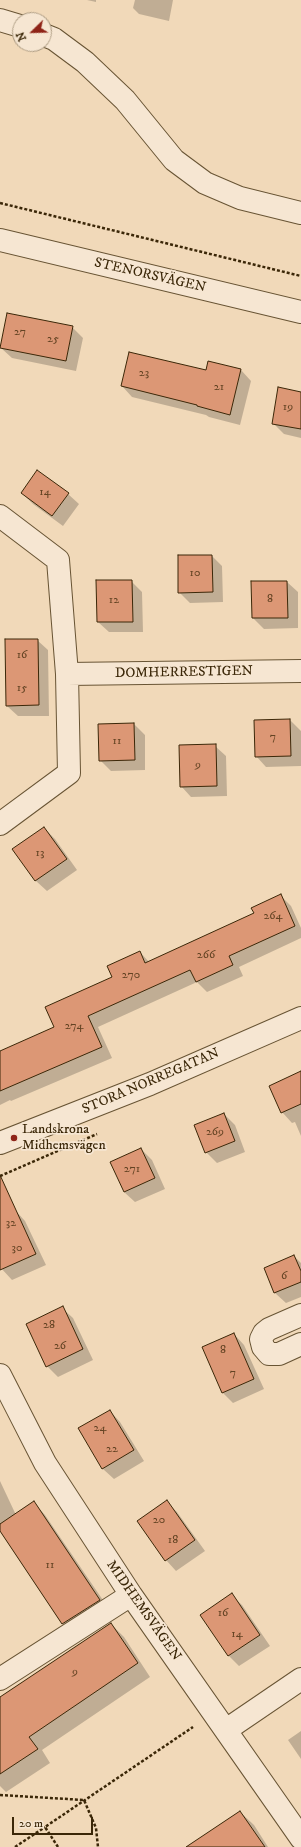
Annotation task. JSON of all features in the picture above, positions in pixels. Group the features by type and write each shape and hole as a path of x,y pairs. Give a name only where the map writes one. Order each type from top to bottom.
{"street":[{"path":"0,20 12,24"},
{"path":"52,39 91,67 125,100 174,160 205,183 240,198 301,213"},
{"name":"STENORSVÄGEN","path":"0,240 301,312"},
{"path":"0,516 58,560 67,674 69,773 0,824"},
{"name":"DOMHERRESTIGEN","path":"67,674 301,671"},
{"name":"STORA NORREGATAN","path":"0,1143 150,1084 301,1018"},
{"path":"301,1315 269,1329 260,1339 269,1354 279,1354 301,1344"},
{"name":"MIDHEMSVÄGEN","path":"0,1375 45,1463 131,1595 301,1838"},
{"path":"0,1679 131,1595"},
{"path":"226,1730 301,1679"}],"path":[{"path":"0,202 301,276"},
{"path":"15,1847 193,1727 209,1706"},
{"path":"0,1795 84,1800"},
{"path":"84,1800 96,1828 98,1847"},
{"path":"45,1827 58,1847"}],"building":[{"path":"7,313 73,326 66,361 0,348"},
{"path":"129,352 206,370 208,361 241,369 230,415 121,386"},
{"path":"278,387 301,392 301,429 272,424"},
{"path":"37,470 69,493 52,516 21,493"},
{"path":"178,555 212,555 213,592 178,593"},
{"path":"96,580 132,580 133,622 97,622"},
{"path":"251,581 287,581 288,618 252,618"},
{"path":"5,639 38,639 39,705 6,706"},
{"path":"290,719 291,756 255,757 254,720"},
{"path":"134,723 135,760 99,761 98,724"},
{"path":"216,744 217,786 180,787 179,745"},
{"path":"44,827 67,859 35,881 12,849"},
{"path":"281,894 295,926 229,956 233,965 196,982 190,970 88,1016 102,1047 0,1091 0,1051 54,1027 45,1007 112,977 107,966 140,951 145,963 254,913 251,908"},
{"path":"301,1071 301,1104 281,1113 269,1086"},
{"path":"224,1113 235,1141 205,1153 194,1125"},
{"path":"141,1148 155,1178 124,1192 110,1162"},
{"path":"0,1175 36,1254 0,1270"},
{"path":"294,1255 301,1271 301,1282 274,1293 264,1268"},
{"path":"63,1306 83,1349 46,1367 26,1324"},
{"path":"234,1333 254,1379 222,1393 202,1347"},
{"path":"110,1410 134,1450 102,1469 78,1428"},
{"path":"167,1500 195,1540 165,1561 137,1521"},
{"path":"34,1501 100,1600 62,1624 0,1531 0,1524"},
{"path":"232,1593 260,1635 228,1656 200,1615"},
{"path":"111,1623 138,1663 29,1737 38,1749 0,1774 0,1697"},
{"path":"240,1811 265,1847 186,1847"}],"place":[{"name":"Landskrona Midhemsvägen","path":"14,1138"}]}
